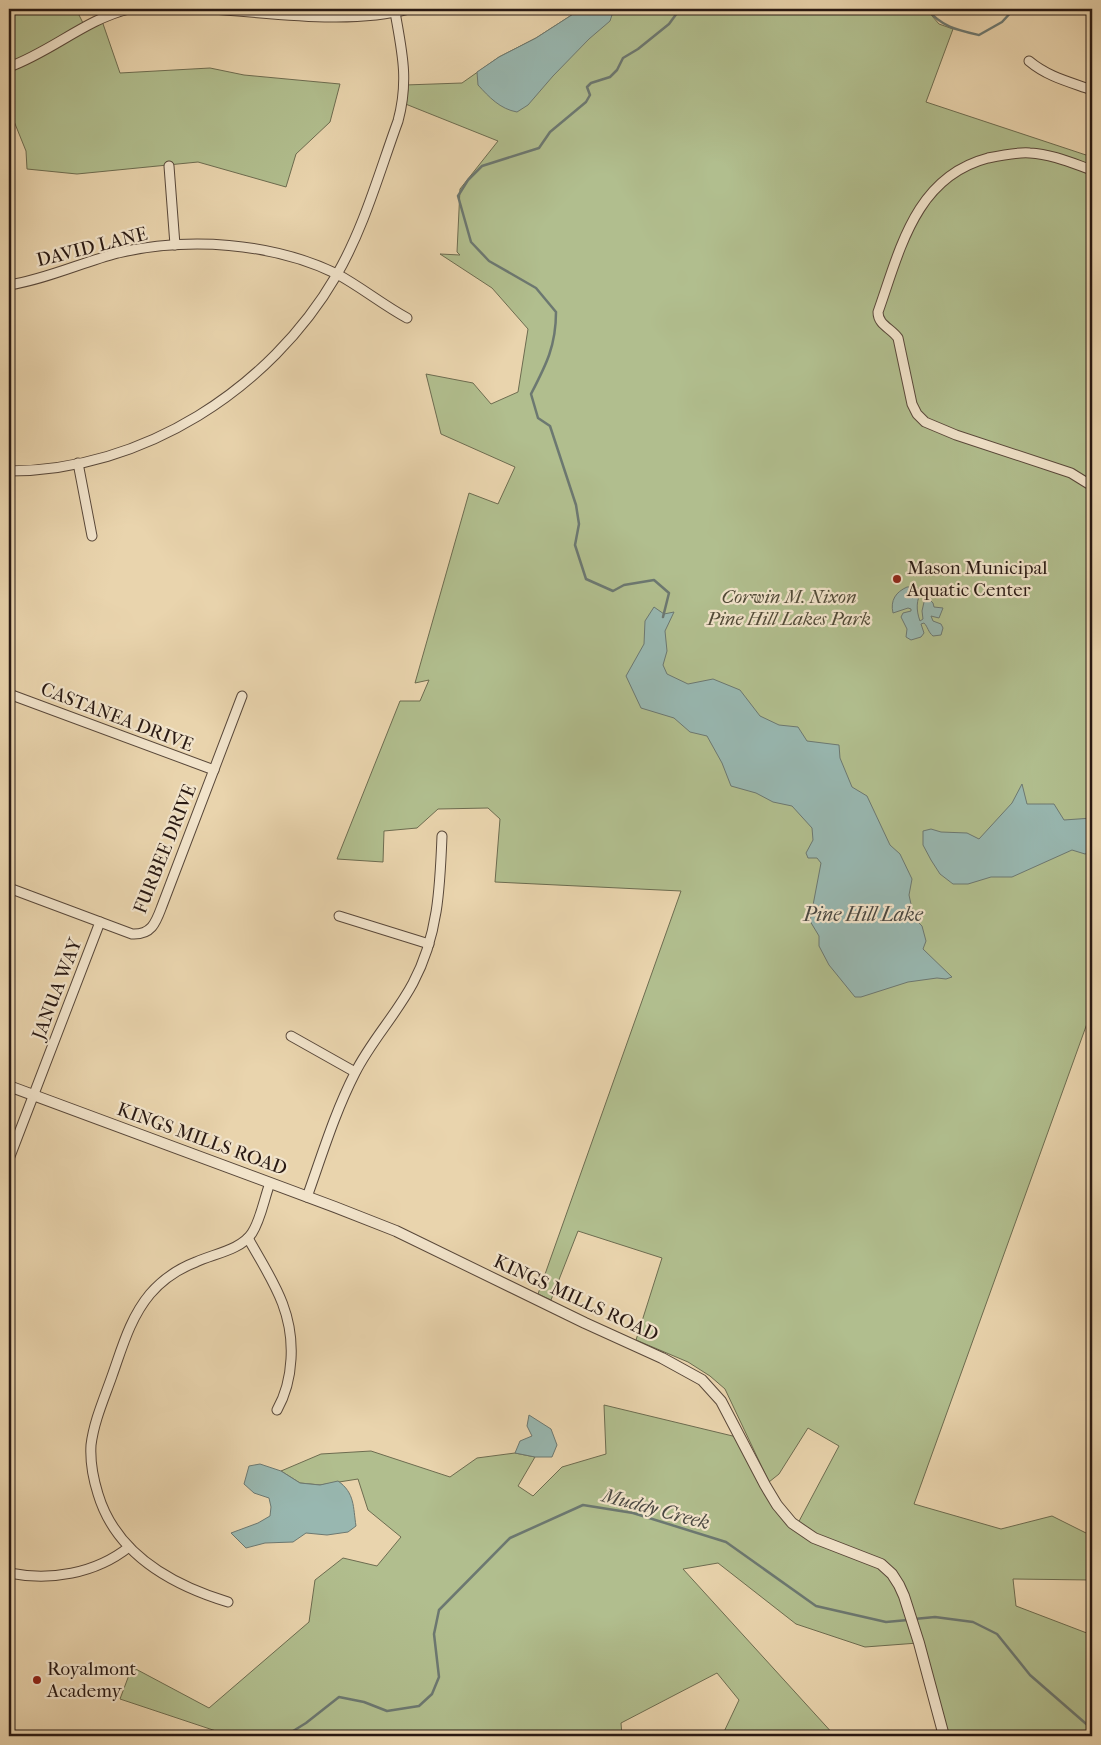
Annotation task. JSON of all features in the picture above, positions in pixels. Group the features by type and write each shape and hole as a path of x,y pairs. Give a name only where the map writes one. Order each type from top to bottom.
{"street":[{"path":"9,67 43,52 101,18 130,9"},
{"path":"212,9 354,17 409,9"},
{"path":"9,471 32,470 78,463 126,450 156,438 204,413 229,395 275,356 296,334 318,305 337,274 358,230 398,121 403,103 405,79 404,60 395,12"},
{"path":"1029,61 1038,69 1055,77 1092,90"},
{"path":"1092,170 1042,154 1018,153 982,160 950,176 928,196 911,221 878,312 880,322 898,338 912,404 917,414 925,422 1080,478 1092,486"},
{"path":"169,166 175,245"},
{"name":"DAVID LANE","path":"9,285 116,254 175,245 206,244 266,251 306,262 337,274 408,318"},
{"path":"78,463 92,536"},
{"name":"CASTANEA DRIVE","path":"9,694 214,770"},
{"name":"FURBEE DRIVE","path":"9,888 132,934 143,934 152,928 242,696"},
{"path":"307,1197 341,1103 355,1072 408,991 429,944 438,908 442,836"},
{"path":"339,916 429,944"},
{"name":"JANUA WAY","path":"9,1158 100,922"},
{"path":"290,1036 355,1072"},
{"name":"KINGS MILLS ROAD","path":"9,1086 307,1197 414,1240 662,1358 702,1380 721,1401 765,1485 777,1505 792,1523 814,1538 881,1564 892,1574 904,1596 919,1643 944,1736"},
{"path":"228,1602 178,1583 151,1567 129,1547 100,1502 92,1472 91,1453 99,1411 128,1332 139,1310 149,1295 167,1278 194,1262 239,1244 248,1238 254,1228 270,1183"},
{"path":"248,1238 282,1300 289,1320 291,1332 289,1382 277,1410"},
{"path":"9,1573 31,1577 67,1574 107,1562 129,1547"}],"green space":[{"path":"9,9 76,9 85,27 101,18 120,73 210,68 244,75 340,84 330,122 296,154 286,187 198,162 77,174 27,169 26,151 9,109"},
{"name":"Corwin M. Nixon Pine Hill Lakes Park","path":"581,9 926,9 939,24 953,29 926,102 1092,157 1092,1018 1089,1018 914,1504 1001,1529 1052,1516 1088,1534 1092,1532 1092,1580 1013,1579 1016,1606 1092,1635 1092,1736 943,1736 918,1643 865,1647 796,1624 718,1563 683,1569 835,1736 803,1736 799,1734 790,1736 722,1736 739,1700 717,1673 621,1723 622,1736 215,1736 216,1731 120,1699 132,1667 209,1708 309,1622 315,1580 343,1558 377,1566 401,1537 368,1510 358,1479 320,1485 300,1483 281,1471 321,1454 371,1451 450,1477 477,1458 515,1453 535,1457 518,1486 533,1496 562,1467 606,1454 604,1405 741,1438 765,1485 797,1525 839,1446 808,1428 779,1474 769,1482 725,1389 710,1376 688,1362 636,1340 662,1258 578,1231 551,1300 538,1294 681,891 495,882 500,819 488,808 438,809 417,828 384,831 383,862 337,859 400,701 420,701 429,680 415,683 469,493 498,504 515,467 441,434 426,374 473,383 491,404 518,392 528,329 492,288 440,254 460,255 457,252 460,189 498,141 403,103 405,85 462,83 499,57 536,38"}],"water":[{"path":"581,9 614,9 610,21 589,39 528,105 517,112 505,108 495,102 478,85 477,72"},
{"path":"907,587 915,587 922,590 917,605 920,621 923,619 924,602 930,600 934,607 943,608 939,618 931,616 933,621 941,624 943,628 941,635 933,636 924,623 921,624 924,633 921,637 911,640 906,637 907,629 901,617 903,613 911,611 911,609 908,608 893,613 892,604 900,591"},
{"name":"Pine Hill Lake","path":"654,607 664,614 674,612 665,631 667,651 663,665 667,674 688,684 713,679 740,690 760,716 779,725 798,727 807,741 839,745 840,758 852,787 867,796 890,845 900,854 912,879 909,895 914,918 922,926 926,941 923,949 952,977 908,982 861,997 855,997 829,965 819,946 819,936 810,921 821,863 817,858 808,858 806,853 813,840 812,828 792,806 773,802 756,793 731,786 722,763 707,736 690,732 674,718 641,708 626,676 644,644 645,621"},
{"path":"1022,784 1027,804 1054,804 1064,820 1092,818 1092,852 1085,854 1072,850 1012,877 991,877 968,884 953,884 940,874 923,845 923,831 931,829 941,832 967,833 979,839 1012,803"},
{"path":"529,1415 551,1429 557,1445 552,1457 535,1457 515,1453 520,1441 532,1436 527,1426"},
{"path":"260,1464 281,1471 300,1483 320,1485 338,1481 348,1490 356,1526 348,1532 327,1535 306,1533 293,1542 265,1543 246,1548 231,1533 258,1523 270,1516 269,1498 254,1493 244,1484 249,1466"}],"waterway":[{"path":"663,617 669,593 654,580 624,585 613,591 586,579 575,545 579,524 576,505 550,426 538,418 531,394 549,355 556,324 556,312 536,288 489,261 471,242 458,196 468,180 482,166 539,148 550,132 586,102 590,95 587,87 591,83 610,77 617,70 623,58 638,49 669,24 680,9"},
{"path":"927,9 944,24 979,35 1002,22 1014,9"},
{"name":"Muddy Creek","path":"285,1736 306,1723 339,1697 364,1702 387,1711 419,1706 432,1694 439,1677 434,1634 439,1610 510,1538 583,1505 633,1513 726,1542 816,1606 886,1622 908,1620"},
{"name":"Muddy Creek","path":"914,1619 935,1617 973,1622 997,1634 1030,1675 1092,1729"}],"place":[{"name":"Mason Municipal Aquatic Center","path":"897,579"},
{"name":"Royalmont Academy","path":"37,1680"}]}
